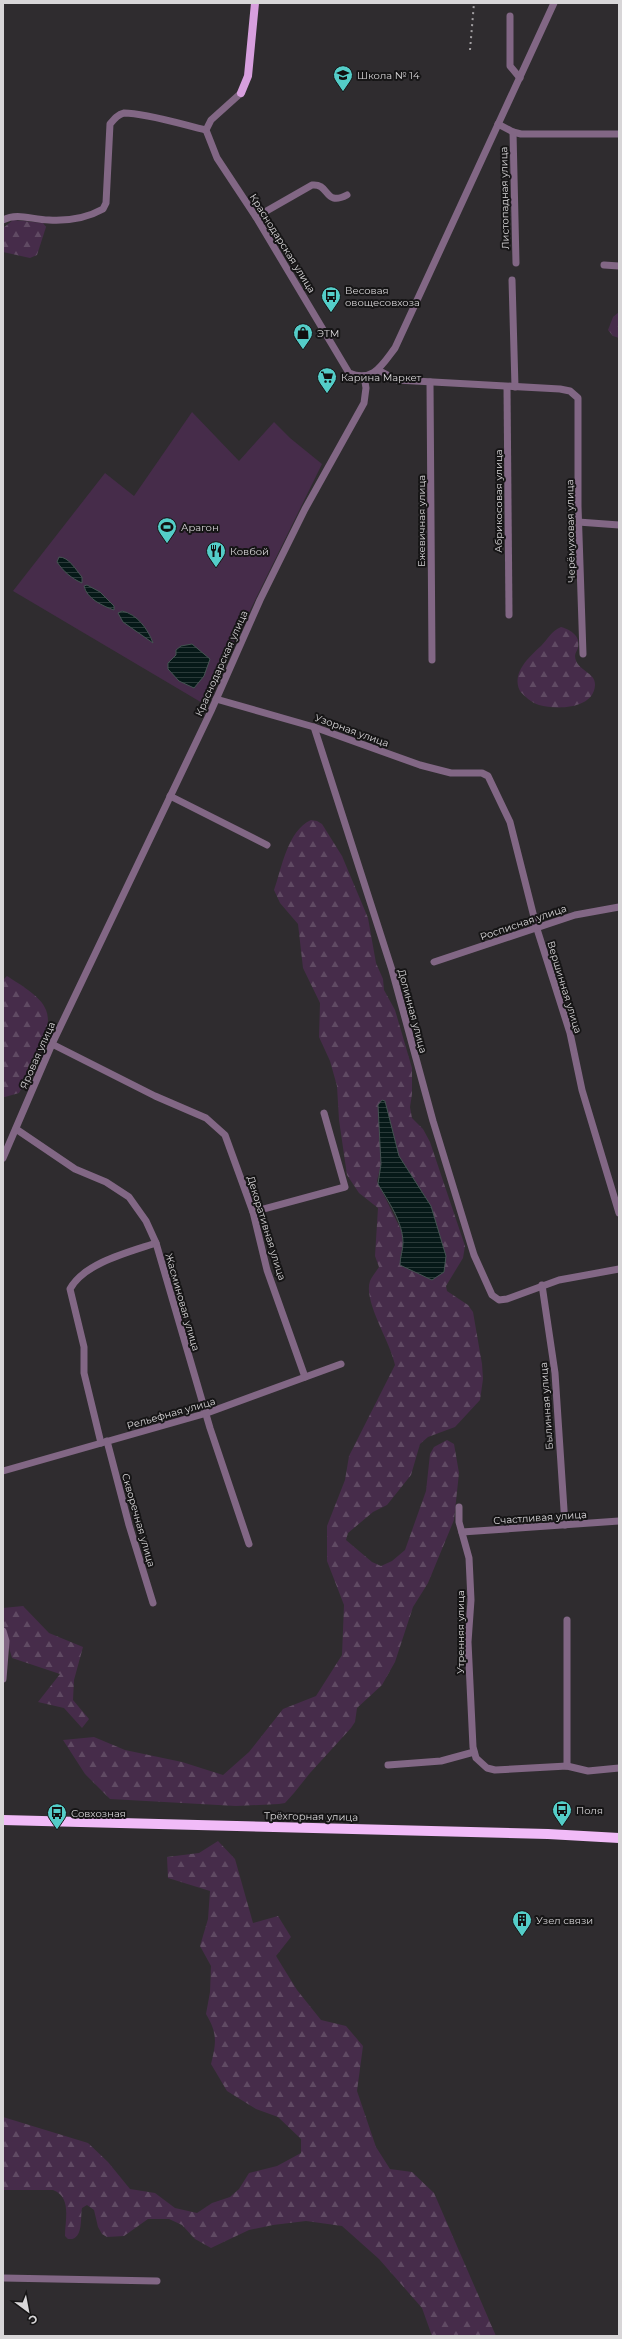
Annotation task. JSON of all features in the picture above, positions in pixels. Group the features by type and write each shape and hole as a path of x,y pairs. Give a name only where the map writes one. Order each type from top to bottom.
{"highway":[{"name":"Трёхгорная улица","path":"3,1820 548,1834 619,1838"}],"main road":[{"path":"241,93 248,76 255,3"}],"street":[{"path":"364,376 378,370 395,348 554,3"},
{"path":"510,16 510,66 520,78"},
{"path":"3,220 12,215 48,220 72,220 103,209 106,202 110,124 115,117 123,113 168,120 206,130 211,120 241,93"},
{"path":"498,124 512,132 619,134"},
{"name":"Краснодарская улица","path":"92,961 305,509 364,403 366,388 364,376 359,377 350,373 256,217 217,158 206,130"},
{"name":"Листопадная улица","path":"512,132 516,263"},
{"path":"256,217 312,185 320,186 333,199 336,200 347,195"},
{"path":"604,265 619,266"},
{"path":"378,370 397,380 511,387 512,280"},
{"name":"Ежевичная улица","path":"430,382 432,660"},
{"name":"Черёмуховая улица","path":"511,387 570,391 578,398 580,407 578,522 583,654"},
{"name":"Абрикосовая улица","path":"509,615 511,387"},
{"path":"578,522 619,525"},
{"name":"Узорная улица","path":"216,699 314,727 420,766 451,773 482,773"},
{"name":"Долинная улица","path":"314,727 392,970 431,1113 474,1255 495,1298 507,1299 542,1285"},
{"name":"Вершинная улица","path":"482,773 488,776 510,822 537,929 570,1033 582,1090 619,1212"},
{"path":"170,796 267,845"},
{"name":"Росписная улица","path":"434,962 537,929 575,915 619,907"},
{"name":"Яровая улица","path":"3,1158 52,1044 92,961"},
{"name":"Декоративная улица","path":"52,1044 154,1096 206,1118 218,1126 227,1139 253,1212 267,1270 305,1377"},
{"path":"253,1212 345,1187 324,1112"},
{"name":"Жасминовая улица","path":"16,1129 75,1169 106,1182 129,1197 146,1222 156,1243 207,1413 249,1544"},
{"name":"Скворечная улица","path":"153,1603 84,1373 82,1335 70,1289 75,1281 116,1257 156,1243"},
{"path":"542,1285 619,1269"},
{"name":"Былинная улица","path":"542,1285 555,1373 565,1525"},
{"name":"Рельефная улица","path":"3,1471 207,1413 341,1364"},
{"name":"Утренняя улица","path":"459,1507 459,1522 469,1558 471,1600 468,1642 475,1755"},
{"name":"Счастливая улица","path":"462,1532 619,1521"},
{"path":"566,1620 567,1766"},
{"path":"3,1631 6,1641 3,1679"},
{"path":"388,1765 441,1761 475,1755 487,1768 495,1770 567,1766 588,1771 619,1768"},
{"path":"3,2278 158,2281"}],"green space":[{"path":"13,220 43,223 46,227 37,255 30,258 3,252 3,228"},
{"path":"619,312 619,338 613,336 608,330 613,317"},
{"name":"Арагон","path":"192,412 239,461 274,422 290,438 322,464 204,704 13,591 105,473 134,496"},
{"path":"561,627 572,632 577,637 579,644 575,655 576,661 592,677 595,685 593,693 582,703 573,706 547,707 534,703 520,691 518,678 523,666 531,655 552,633"},
{"path":"311,820 322,824 342,856 368,918 376,963 383,979 384,990 395,1010 412,1068 412,1094 410,1107 412,1118 423,1129 430,1142 465,1246 463,1258 446,1286 447,1291 468,1305 473,1312 482,1364 483,1379 480,1400 455,1427 428,1437 420,1444 411,1475 387,1505 373,1512 348,1533 346,1540 372,1562 381,1566 392,1561 405,1550 426,1491 430,1454 434,1447 447,1440 454,1444 459,1473 454,1520 428,1583 413,1607 395,1662 382,1685 357,1708 355,1722 351,1728 285,1803 236,1806 110,1799 85,1774 63,1740 94,1737 125,1750 182,1762 223,1775 249,1752 283,1709 316,1696 342,1655 344,1605 327,1561 327,1526 345,1480 349,1456 395,1365 370,1299 370,1281 379,1267 375,1256 378,1208 359,1193 347,1175 339,1120 337,1086 330,1061 319,1037 320,1003 303,968 298,924 280,903 274,890 286,851 296,832","holes":["382,1100 385,1101 399,1156 431,1206 446,1256 400,1260 403,1243 402,1232 377,1181 381,1164"]},
{"path":"7,976 35,995 46,1010 48,1019 47,1030 40,1053 24,1085 19,1093 3,1097 3,980"},
{"path":"23,1606 49,1633 83,1647 74,1680 73,1700 89,1719 82,1728 64,1708 38,1702 60,1674 12,1658 3,1627 3,1608"},
{"path":"218,1841 235,1859 253,1923 278,1916 291,1937 276,1956 297,1990 321,2020 346,2026 363,2046 357,2091 376,2147 390,2169 412,2172 434,2193 496,2336 432,2336 422,2308 379,2259 342,2226 306,2221 273,2225 249,2230 211,2248 195,2239 182,2225 169,2219 148,2219 124,2236 107,2237 102,2234 98,2227 94,2210 87,2205 82,2208 79,2233 73,2239 68,2239 65,2236 65,2203 59,2193 53,2190 3,2190 3,2117 88,2143 108,2162 130,2189 155,2193 175,2208 197,2213 212,2203 230,2197 239,2189 249,2173 277,2166 301,2153 301,2139 278,2117 256,2109 227,2091 211,2064 215,2039 213,2027 206,2014 210,1992 211,1966 200,1946 208,1919 210,1891 168,1878 167,1857 199,1853"}],"shaded area":[{"path":"59,557 66,559 72,564 82,577 82,583 71,577 62,569 57,562"},
{"path":"87,585 100,592 114,606 114,610 100,604 88,595 84,586"},
{"path":"122,611 132,615 141,623 153,643 123,622 118,613"},
{"path":"192,644 210,659 204,676 194,688 179,681 168,669 168,663 176,655 176,650 181,646"},
{"path":"382,1100 385,1101 399,1156 431,1206 446,1256 444,1272 432,1280 400,1265 403,1243 400,1227 394,1212 378,1184 381,1164 378,1105"}],"railway":[{"path":"470,50 474,3"}],"place":[{"name":"Школа № 14","path":"343,92"},
{"name":"Весовая овощесовхоза","path":"331,313"},
{"name":"ЭТМ","path":"303,350"},
{"name":"Карина Маркет","path":"327,394"},
{"name":"Арагон","path":"167,544"},
{"name":"Ковбой","path":"216,568"},
{"name":"Поля","path":"562,1827"},
{"name":"Совхозная","path":"57,1830"},
{"name":"Узел связи","path":"522,1937"}]}
